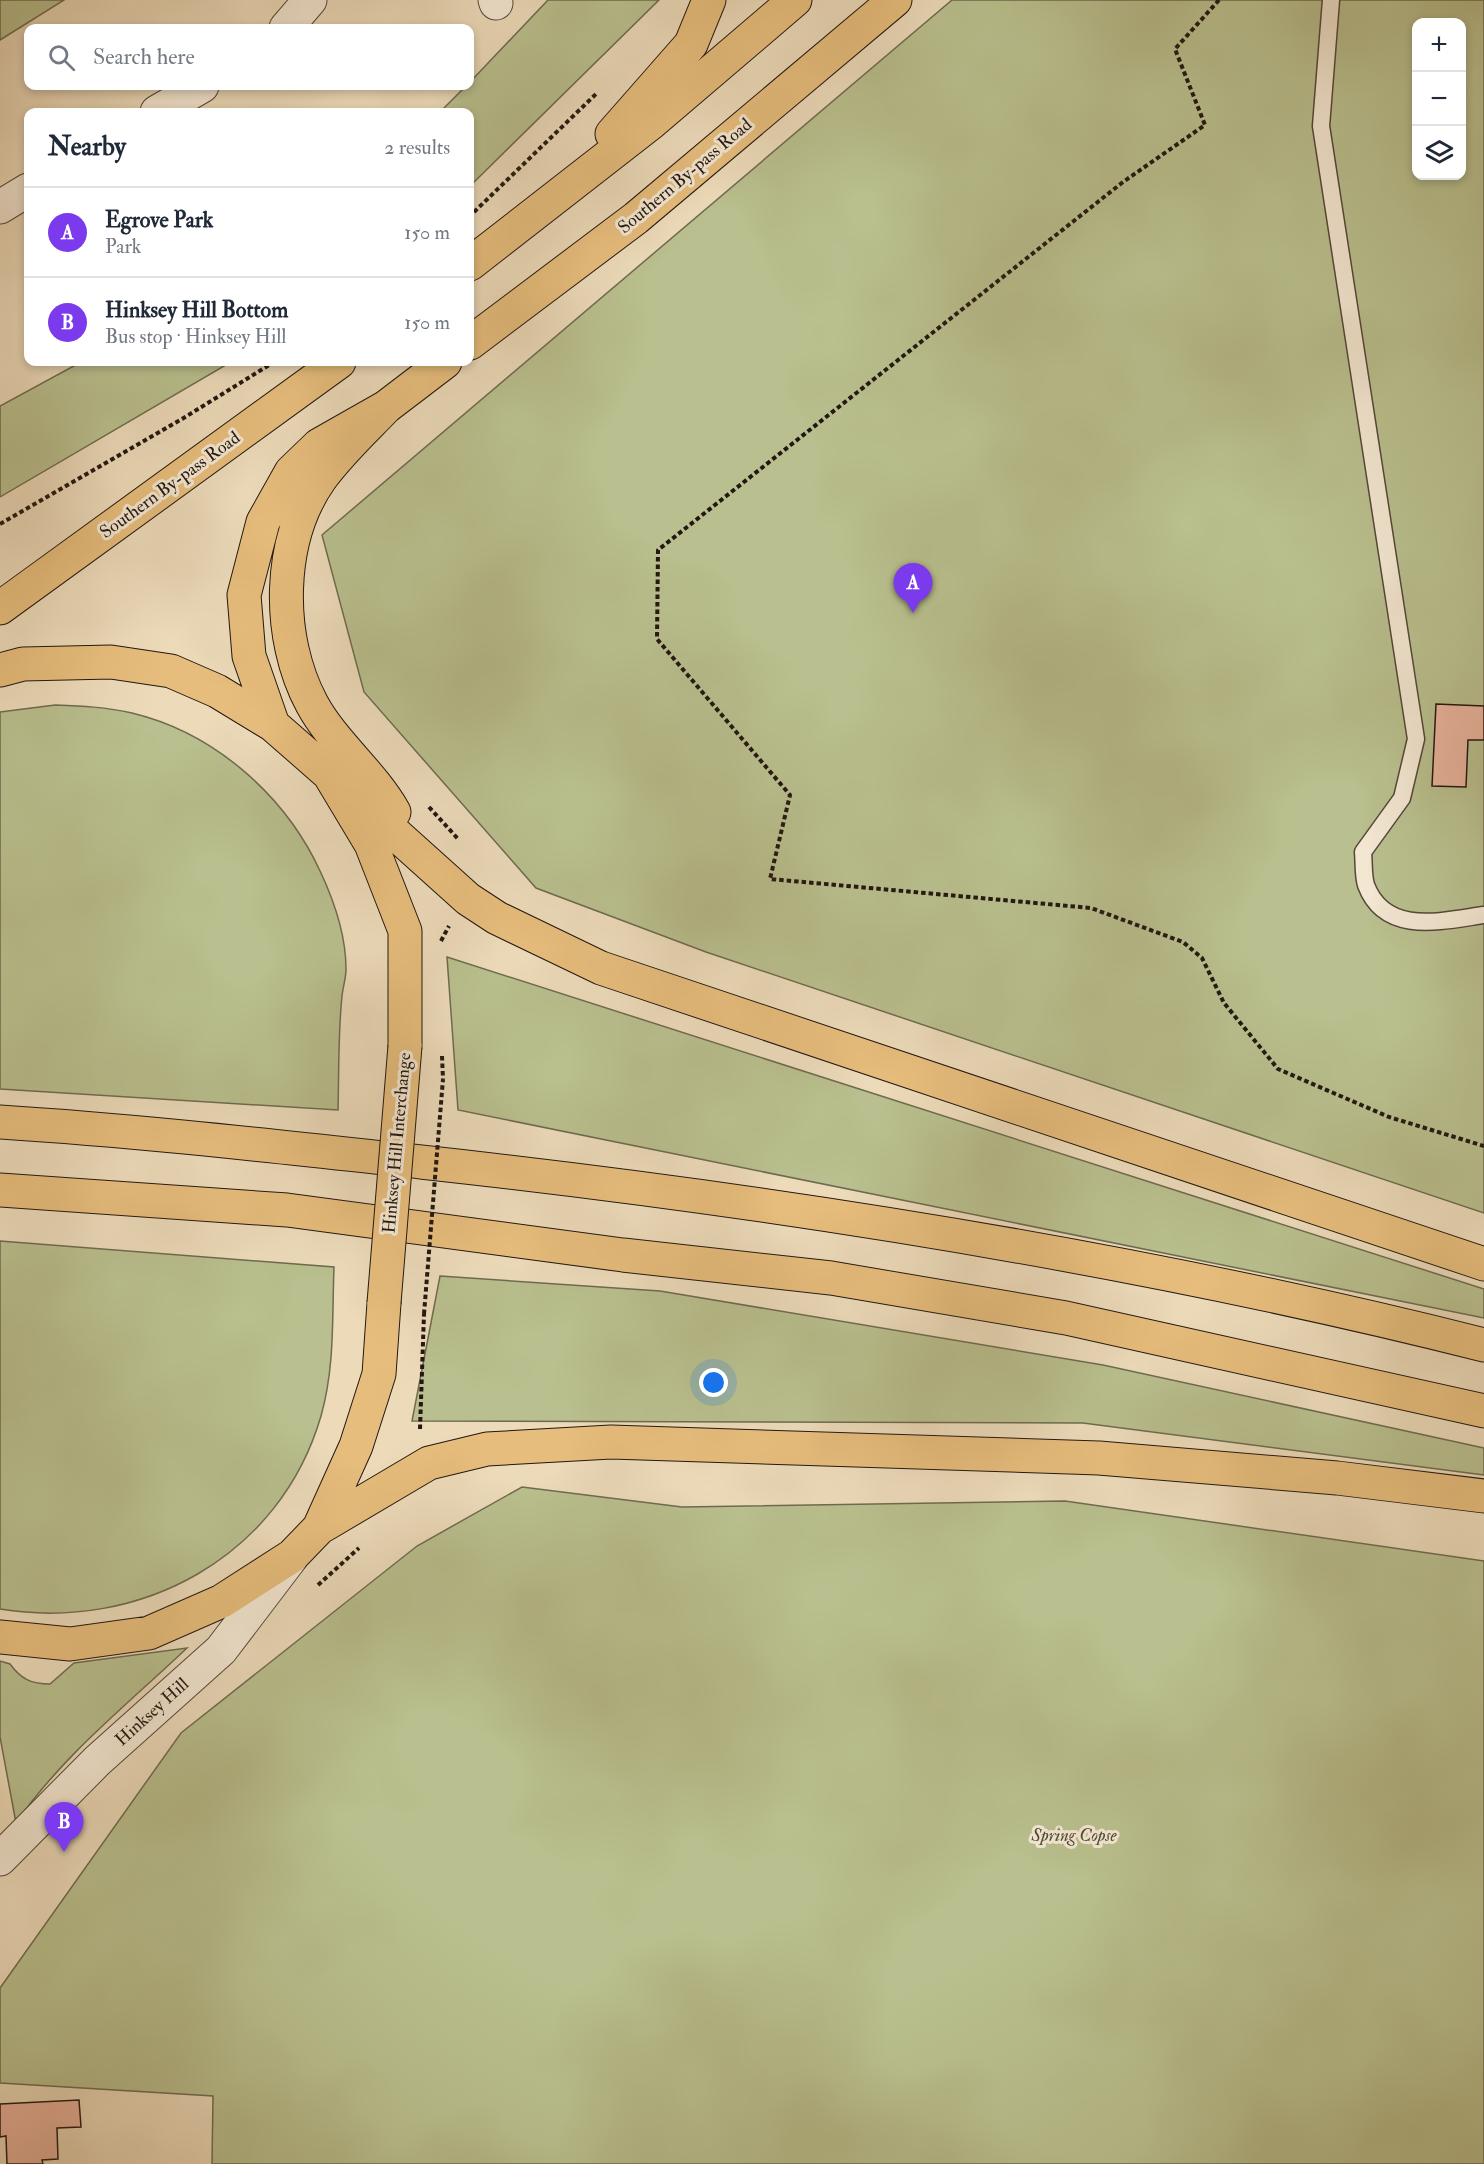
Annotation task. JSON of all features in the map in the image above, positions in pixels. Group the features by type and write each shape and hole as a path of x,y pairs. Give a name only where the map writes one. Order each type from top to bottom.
{"highway":[{"path":"556,198 691,44 709,0"},
{"path":"474,261 651,123 795,0"},
{"name":"Southern By-pass Road","path":"474,340 636,218 895,0"},
{"name":"Southern By-pass Road","path":"0,608 333,366"},
{"path":"273,725 249,656 244,595 262,522 291,472 320,445 386,407 440,366"},
{"path":"386,407 320,479 301,516 286,580 286,623 294,663 312,705 391,807 418,853"},
{"name":"Hinksey Hill Interchange","path":"0,670 23,664 111,662 171,671 217,691 273,725 329,774 371,844 405,930 405,1046 380,1374 356,1446 319,1528 292,1556 222,1601 148,1633 70,1644 0,1637"},
{"path":"329,774 468,899 497,918 601,968 1484,1264"},
{"path":"0,1122 121,1130 671,1191 1088,1258 1379,1318 1484,1345"},
{"path":"0,1190 287,1210 623,1254 831,1278 1066,1318 1484,1411"},
{"path":"319,1528 429,1463 488,1449 611,1442 1099,1458 1337,1478 1484,1496"}],"street":[{"path":"289,24 310,0"},
{"path":"164,108 195,90"},
{"path":"0,207 24,192"},
{"name":"Hinksey Hill","path":"0,1858 97,1761 221,1650 292,1556"}],"lane":[{"path":"1331,0 1321,126 1416,739 1402,798 1363,852 1366,884 1381,909 1416,924 1484,915"}],"path":[{"path":"1219,0 1175,49 1205,125 1123,182 658,550 657,639 790,795 770,879 1091,908 1184,942 1202,958 1224,1003 1278,1069 1389,1117 1484,1146"},
{"path":"474,213 604,87"},
{"path":"0,524 182,419 268,366"},
{"path":"423,800 461,842"},
{"path":"440,942 468,899"},
{"path":"424,1314 443,1079 442,1045"}],"green space":[{"path":"0,0 64,0 24,24 0,40"},
{"path":"548,0 659,0 474,182 474,108 444,108 462,90 474,90 474,78"},
{"path":"952,0 1484,0 1484,1213 706,952 536,888 364,692 322,535"},
{"path":"74,366 224,366 0,497 0,406"},
{"path":"55,705 84,706 132,713 163,722 192,736 219,752 244,772 268,794 288,818 306,845 326,884 335,907 344,944 346,976 340,1025 338,1110 0,1089 0,712"},
{"path":"447,957 1484,1289 1484,1318 458,1110"},
{"path":"0,1241 334,1267 329,1379 321,1416 301,1466 273,1509 238,1545 198,1574 152,1595 103,1608 52,1613 0,1609"},
{"path":"440,1276 660,1291 1103,1365 1484,1448 1484,1475 1083,1423 412,1421"},
{"name":"Spring Copse","path":"522,1487 682,1507 1065,1501 1484,1561 1484,2164 212,2164 213,2096 0,2083 0,1988 181,1733 417,1546"},
{"path":"187,1648 75,1753 54,1775 16,1823 0,1737 0,1661 10,1664 27,1680 50,1684 74,1663"}],"building":[{"path":"1436,704 1484,706 1484,740 1468,740 1466,787 1432,786"},
{"path":"79,2100 81,2127 57,2128 58,2159 42,2160 43,2164 7,2164 6,2136 0,2137 0,2104"}],"place":[{"name":"Egrove Park","path":"913,613"},
{"name":"Hinksey Hill Bottom","path":"64,1852"}]}
